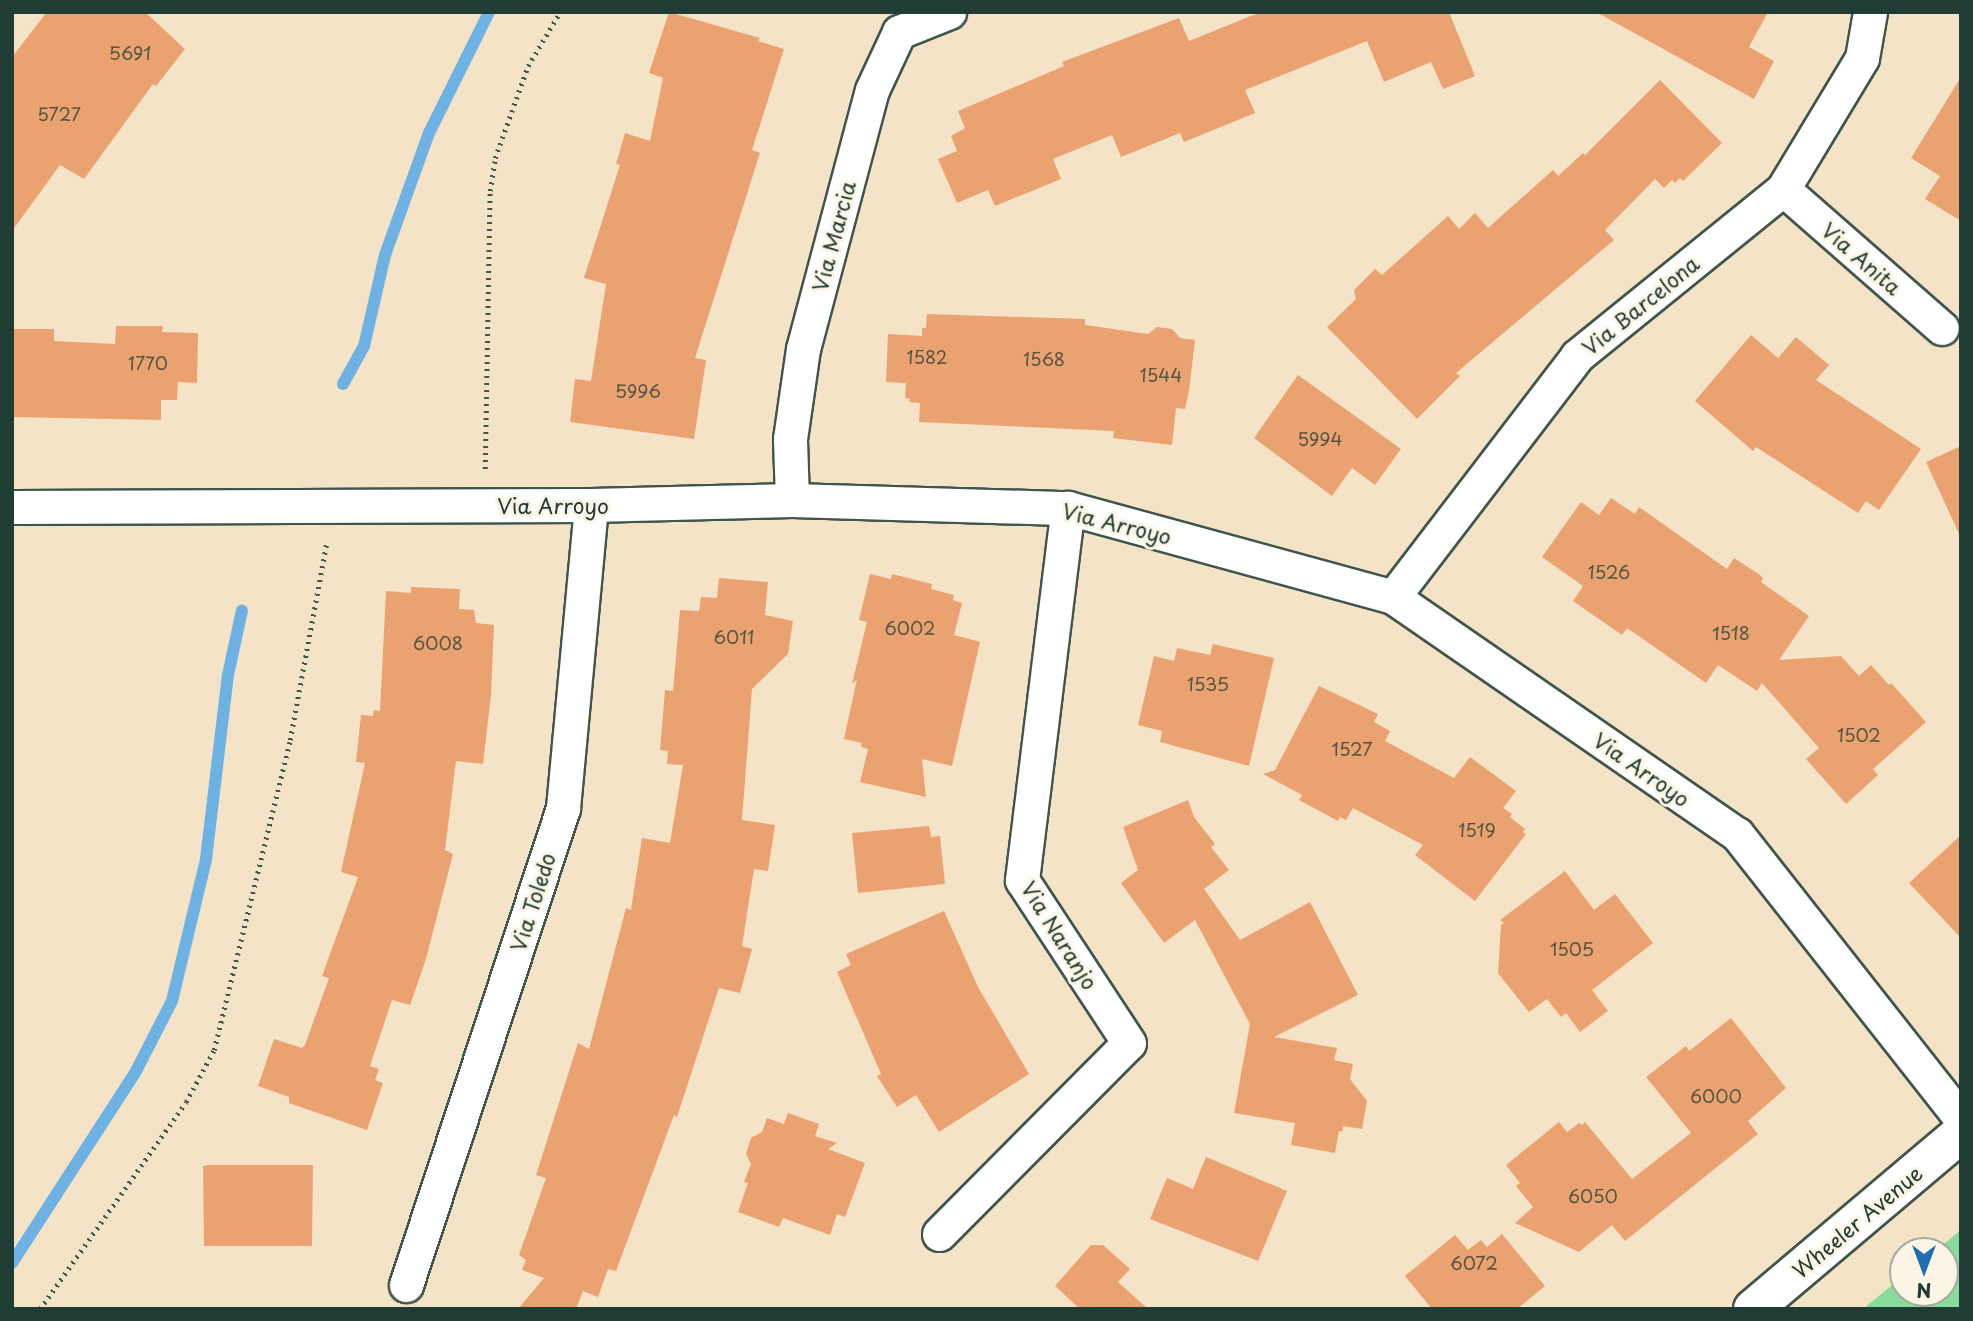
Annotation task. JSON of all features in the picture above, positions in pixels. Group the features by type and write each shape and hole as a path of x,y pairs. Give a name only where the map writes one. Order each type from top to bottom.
{"main road":[{"name":"Wheeler Avenue","path":"1753,1309 1961,1133"}],"street":[{"name":"Via Marcia","path":"792,500 790,439 803,349 872,90 899,32 949,12"},
{"name":"Via Barcelona","path":"1393,597 1577,356 1783,189 1862,58 1870,12"},
{"name":"Via Anita","path":"1783,189 1942,328"},
{"name":"Via Arroyo","path":"12,507 591,505 792,500 1068,508 1393,597 1737,834 1961,1119"},
{"name":"Via Toledo","path":"406,1285 563,807 591,505"},
{"name":"Via Naranjo","path":"939,1234 1129,1043 1022,880 1068,508"}],"path":[{"path":"483,505 490,191 495,158 528,66 560,12"},
{"path":"40,1309 186,1102 214,1051 290,740 326,553 328,505"}],"green space":[{"path":"1961,1230 1961,1309 1863,1309 1889,1288 1889,1307 1959,1307 1959,1237 1952,1237"}],"building":[{"path":"47,12 145,12 185,49 156,86 153,84 84,179 60,165 12,231 12,57"},
{"path":"669,12 760,38 758,41 784,49 752,150 760,153 695,358 706,360 694,439 570,422 575,379 591,381 606,284 584,278 620,165 616,164 625,133 650,141 663,78 649,73"},
{"path":"1261,12 1449,12 1475,76 1443,89 1431,62 1384,82 1367,41 1245,90 1255,113 1184,142 1180,133 1121,157 1112,135 1053,159 1061,179 995,206 988,190 957,203 938,159 957,151 951,136 965,128 958,111 1064,66 1062,62 1179,18 1189,41"},
{"path":"1596,12 1768,12 1749,47 1774,61 1754,99"},
{"path":"1961,77 1961,221 1925,199 1940,176 1911,158"},
{"path":"1660,80 1722,143 1683,181 1680,178 1675,183 1672,180 1664,188 1655,179 1605,230 1614,240 1456,373 1460,376 1417,419 1327,327 1356,299 1354,290 1375,269 1382,275 1448,216 1459,229 1475,213 1488,228 1553,170 1558,176 1583,153 1585,155"},
{"path":"927,314 1085,319 1085,325 1148,334 1157,327 1172,329 1180,338 1195,340 1189,391 1185,409 1176,408 1172,445 1113,438 1114,431 919,422 920,403 909,402 910,399 905,398 906,383 886,382 888,334 922,336 922,328 926,328"},
{"path":"116,326 163,326 162,332 198,333 197,383 178,382 177,400 161,400 161,420 12,417 12,329 54,329 54,341 115,344"},
{"path":"1751,335 1778,358 1796,337 1829,365 1816,380 1921,449 1879,510 1866,501 1858,513 1756,447 1753,451 1695,401"},
{"path":"1298,375 1401,449 1375,485 1352,468 1332,496 1254,438"},
{"path":"1961,446 1961,538 1926,462"},
{"path":"1611,498 1635,514 1639,507 1727,569 1734,558 1760,575 1763,578 1761,582 1809,616 1779,660 1841,656 1859,676 1871,665 1926,722 1873,769 1878,775 1846,804 1806,759 1819,748 1762,683 1757,691 1718,665 1706,683 1627,628 1622,635 1573,601 1583,586 1542,557 1581,502 1599,515"},
{"path":"870,574 891,579 892,574 932,584 931,589 954,595 953,600 962,603 954,635 980,642 952,766 922,759 926,797 860,782 868,749 861,747 862,743 844,739 857,679 852,684 867,622 859,620"},
{"path":"719,578 768,582 765,615 793,621 788,654 752,689 742,820 775,825 768,871 754,869 742,946 752,949 740,993 719,988 677,1117 674,1115 616,1271 608,1269 598,1297 583,1291 576,1309 518,1309 544,1278 522,1270 526,1260 519,1255 546,1178 536,1175 578,1043 589,1049 626,908 631,910 642,838 670,843 683,765 667,764 668,751 660,750 665,690 673,691 680,610 699,611 701,597 717,598"},
{"path":"411,587 460,589 459,609 474,610 476,623 494,625 491,695 483,764 456,761 445,850 453,854 426,959 410,1005 392,1000 370,1066 379,1069 375,1080 383,1083 367,1130 289,1103 289,1097 258,1086 274,1039 302,1048 305,1045 329,978 322,976 358,877 341,872 365,763 356,762 361,715 373,716 374,710 380,711 386,591 411,593"},
{"path":"1213,644 1274,658 1249,766 1160,742 1162,731 1138,725 1154,656 1174,661 1177,648 1210,655"},
{"path":"1319,686 1378,714 1374,722 1390,731 1385,741 1454,778 1470,757 1516,791 1503,808 1512,814 1510,817 1525,829 1523,832 1526,834 1475,901 1415,855 1423,845 1353,808 1346,820 1340,817 1338,821 1299,800 1302,795 1263,774 1275,770"},
{"path":"1188,800 1194,817 1215,844 1211,847 1229,870 1204,889 1240,940 1310,902 1358,995 1274,1037 1337,1048 1334,1060 1353,1064 1350,1079 1367,1101 1362,1129 1343,1126 1342,1132 1339,1131 1335,1153 1291,1145 1295,1123 1234,1113 1250,1024 1195,920 1164,943 1121,883 1138,870 1123,827"},
{"path":"929,826 931,837 940,836 945,884 858,893 852,833"},
{"path":"1961,835 1961,938 1909,883"},
{"path":"1565,871 1594,910 1615,894 1653,943 1592,990 1608,1011 1580,1032 1566,1013 1561,1017 1547,999 1529,1012 1498,973 1501,925 1504,923 1500,920"},
{"path":"944,911 978,987 1029,1074 939,1132 916,1095 897,1107 877,1076 881,1074 837,972 851,965 846,954"},
{"path":"1731,1018 1786,1088 1748,1121 1758,1134 1625,1241 1612,1225 1579,1252 1515,1223 1533,1207 1516,1186 1520,1183 1506,1165 1559,1122 1567,1132 1585,1122 1632,1179 1691,1133 1646,1077 1686,1046 1689,1051"},
{"path":"788,1113 819,1124 815,1136 837,1143 828,1149 865,1163 845,1217 837,1214 830,1235 783,1218 779,1227 738,1212 748,1183 744,1182 751,1164 746,1154 751,1138 762,1132 767,1118 784,1124"},
{"path":"1206,1157 1287,1191 1258,1261 1150,1219 1167,1178 1193,1189"},
{"path":"313,1165 312,1246 204,1246 203,1166"},
{"path":"1502,1234 1545,1286 1517,1309 1432,1309 1405,1276 1455,1235 1468,1250 1481,1240 1487,1247"},
{"path":"1091,1245 1103,1245 1130,1269 1118,1282 1148,1309 1080,1309 1055,1286"}],"waterway":[{"path":"343,384 364,346 385,255 429,133 489,12"},
{"path":"12,1263 135,1073 172,1001 206,859 228,675 242,610"}]}
